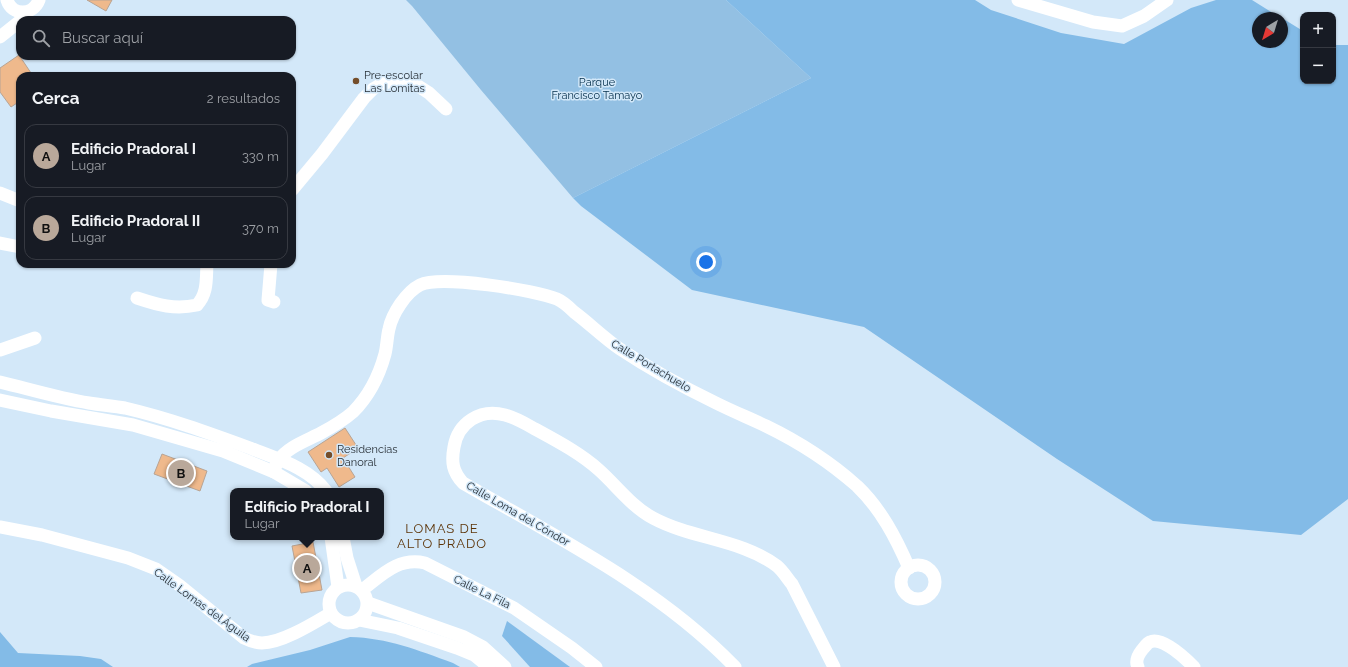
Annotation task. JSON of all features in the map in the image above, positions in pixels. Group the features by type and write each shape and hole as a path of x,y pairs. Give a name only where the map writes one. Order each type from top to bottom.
{"street":[{"path":"0,5 6,0 12,9 18,12 24,12 23,16"},
{"path":"24,16 34,8 39,0"},
{"path":"1018,0 1093,22 1122,26 1144,16 1167,0"},
{"path":"0,37 16,23"},
{"path":"296,185 364,98 373,89 384,83 405,81 415,84 429,93 446,109"},
{"path":"296,174 314,164"},
{"path":"0,193 16,199"},
{"path":"0,243 16,246"},
{"path":"137,298 159,306 175,307 197,305 202,300 205,293 207,268"},
{"path":"271,268 268,300 274,302"},
{"name":"Calle Portachuelo","path":"279,459 292,448 338,423 352,412 368,394 381,368 386,352 388,330 393,316 400,304 414,289 422,284 435,282 493,285 548,296 561,301 619,348 645,364 716,403 766,426 823,459 859,488 882,514 896,539 909,568"},
{"path":"0,350 35,338"},
{"path":"0,382 89,403 124,408 213,434 279,459 313,477 323,488"},
{"path":"0,400 51,411 133,425 223,451 274,472 301,488"},
{"name":"Calle Loma del Cóndor","path":"735,667 719,650 695,629 639,588 562,539 464,484 456,475 452,457 457,436 462,427 470,420 480,415 493,413 505,414 519,420 580,456 599,470 626,498 654,518 716,541 741,547 759,555 777,566 792,584 834,667"},
{"path":"274,472 279,459"},
{"name":"Calle Lomas del Águila","path":"0,527 42,535 121,556 156,569 179,585 244,638 254,642 263,643 275,641 294,633 331,613"},
{"path":"331,540 338,587"},
{"path":"344,540 348,558 359,588 367,598 368,603 366,613 359,620 354,622 344,622 339,620 331,613 329,601 331,596 338,587 344,585 359,588"},
{"name":"Calle La Fila","path":"359,588 397,565 416,561 514,608 572,648 596,667"},
{"path":"368,603 470,639 483,647 505,667"},
{"path":"359,620 398,628 457,648 474,655 489,667"},
{"path":"1138,667 1136,664 1138,656 1150,642 1157,640 1166,644 1194,667"}],"green space":[{"name":"Parque Francisco Tamayo","path":"406,0 726,0 811,78 573,198"}],"shaded area":[{"path":"726,0 975,0 991,10 1061,33 1124,44 1191,8 1216,0 1252,0 1271,12 1252,12 1252,48 1288,48 1288,22 1300,29 1300,84 1336,84 1336,45 1348,45 1348,499 1301,535 1153,521 1057,459 864,327 692,290 581,206 573,198 811,78"},
{"path":"507,621 570,667 530,667 502,636"},
{"path":"0,632 18,653 80,656 101,659 113,667 0,667"},
{"path":"350,637 390,642 453,663 460,667 247,667 252,664 310,650"}],"building":[{"path":"87,0 112,0 106,11"},
{"path":"16,57 16,60 22,60 30,72 16,72 16,104 11,107 0,92 0,68"},
{"name":"Residencias Danoral","path":"345,428 358,448 343,458 355,477 339,487 327,468 321,472 308,452"},
{"path":"162,454 207,471 200,491 154,474"},
{"path":"313,542 322,590 301,593 292,546"}],"place":[{"name":"Pre-escolar Las Lomitas","path":"356,81"},
{"name":"Residencias Danoral","path":"329,455"},
{"name":"Edificio Pradoral II","path":"181,473"},
{"name":"Edificio Pradoral I","path":"307,568"}],"district":[{"name":"LOMAS DE ALTO PRADO","path":"442,536"}]}
